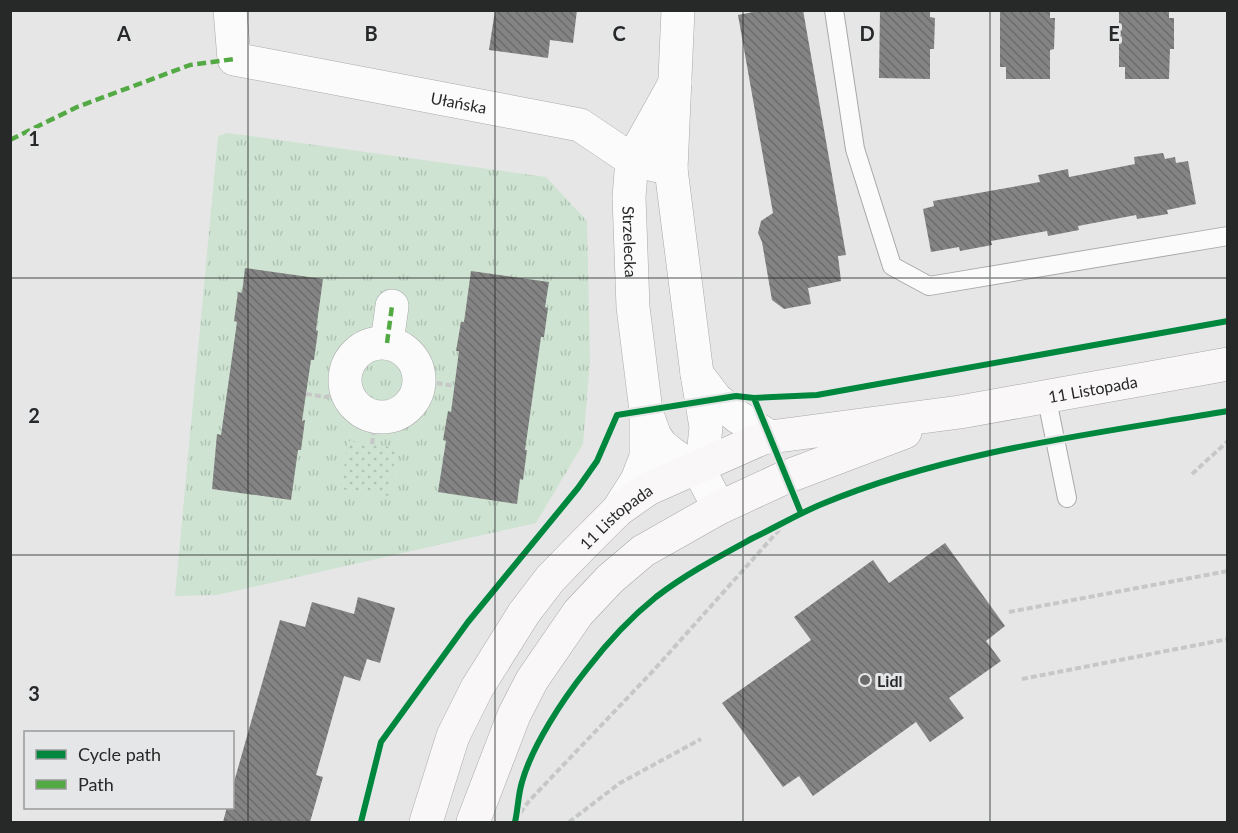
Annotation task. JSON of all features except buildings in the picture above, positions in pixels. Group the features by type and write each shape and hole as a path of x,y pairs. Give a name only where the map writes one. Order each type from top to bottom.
{"street":[{"name":"Ułańska","path":"230,10 234,59 580,125 632,160 671,169"},
{"name":"Strzelecka","path":"646,411 654,434 661,444 681,460 697,466 703,456 706,427 671,169 678,10"},
{"name":"Strzelecka","path":"618,510 637,480 646,458 646,411 633,307 629,197 632,160 675,82"},
{"path":"387,343 392,306"},
{"path":"387,343 395,345 408,354 416,368 418,380 414,398 403,410 389,416 374,430 348,396 346,373 348,365 357,352 371,344 387,343"},
{"name":"11 Listopada","path":"426,822 453,736 477,688 524,613 550,579 618,510 648,489 763,438 960,412 1227,364"},
{"path":"697,374 716,399 738,417 770,437"},
{"name":"11 Listopada","path":"472,822 514,716 532,680 578,614 610,579 643,551 719,508 786,477 960,412"},
{"path":"697,466 719,508"}],"lane":[{"path":"834,10 855,149 892,266 928,286 1227,236"},
{"path":"1046,395 1067,498"}],"path":[{"path":"418,380 454,386"},
{"path":"306,394 326,397 346,388"},
{"path":"1192,474 1227,441"},
{"path":"766,531 787,521"},
{"path":"515,820 529,801 653,671 787,521"},
{"path":"1009,612 1227,571"},
{"path":"1022,679 1227,639"},
{"path":"569,822 620,783 701,739"},
{"path":"515,820 519,801"}],"green space":[{"path":"228,133 546,177 587,221 590,361 583,444 536,523 217,595 175,596 218,136"},
{"path":"348,441 397,448 389,496 341,489"}],"marked path":[{"path":"10,140 77,107 190,65 234,59"},
{"path":"387,343 392,306"}],"cycle path":[{"path":"361,822 381,742 468,622 578,488 597,461 617,415 736,396 754,398 817,395 1228,321"},
{"path":"754,398 801,513"},
{"path":"515,822 521,787 533,753 549,723 578,681 611,640 637,613 667,589 703,566 813,508 920,470 1022,446 1228,411"}],"place":[{"name":"Lidl","path":"865,680"}]}
